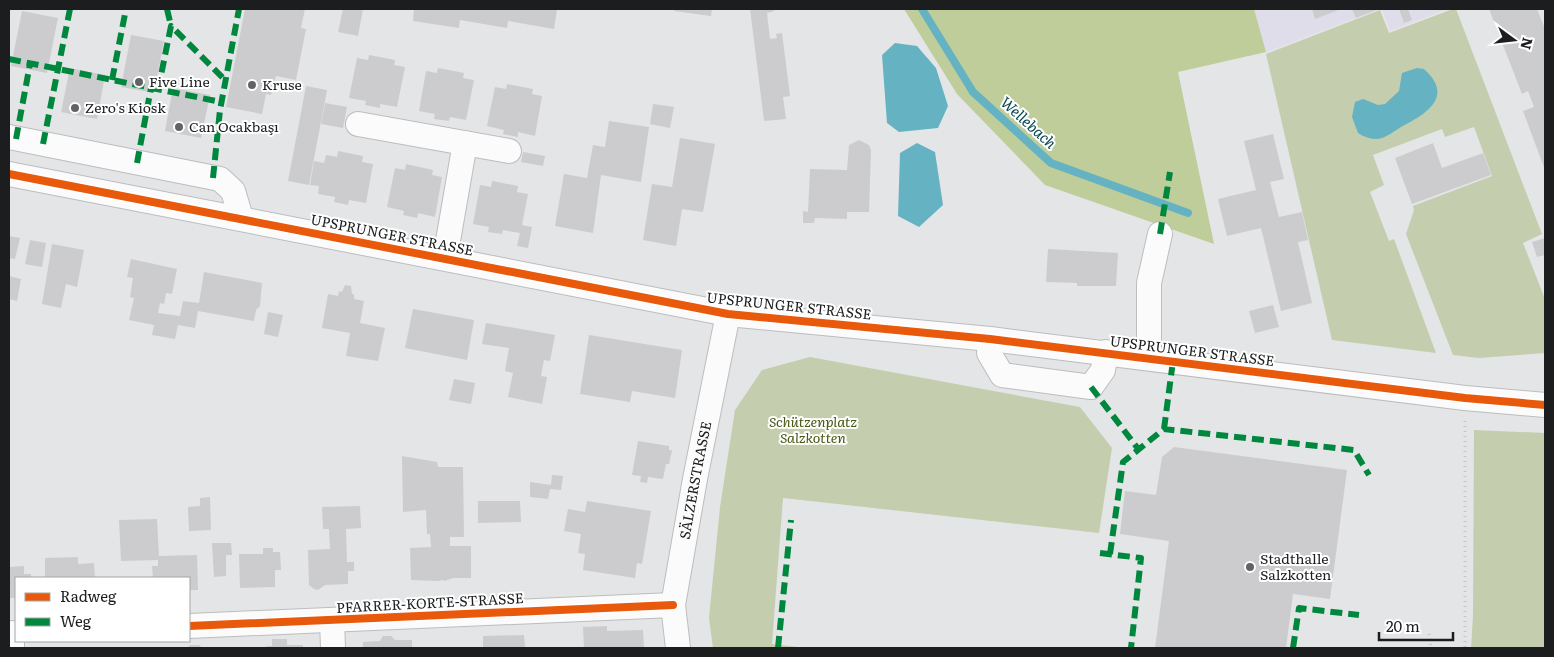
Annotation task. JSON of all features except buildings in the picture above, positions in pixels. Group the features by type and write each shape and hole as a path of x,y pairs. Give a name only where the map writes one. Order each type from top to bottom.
{"street":[{"path":"358,124 509,151"},
{"path":"9,137 220,179 233,191 242,218"},
{"name":"UPSPRUNGER STRASSE","path":"445,258 465,143"},
{"name":"UPSPRUNGER STRASSE","path":"9,174 728,314 990,339 1465,398 1545,405"},
{"path":"1149,358 1149,283 1160,234"},
{"name":"SÄLZERSTRASSE","path":"678,648 673,605 696,470 728,314"},
{"path":"990,339 989,353 1002,375 1091,388 1103,370 1106,352"},
{"name":"PFARRER-KORTE-STRASSE","path":"190,626 673,605"},
{"path":"332,620 333,648"}],"path":[{"path":"1465,398 1465,648"},
{"path":"1429,634 1432,648"}],"shaded area":[{"path":"1254,9 1380,9 1266,52"},
{"path":"1382,9 1447,9 1390,31"}],"green space":[{"path":"904,9 1254,9 1266,52 1178,72 1214,244 1045,185 957,94"},
{"path":"1456,9 1542,234 1523,243 1545,299 1545,353 1479,358 1453,355 1406,234 1414,210 1413,206 1492,176 1474,127 1445,137 1442,129 1373,155 1384,185 1370,192 1389,241 1394,239 1436,353 1332,340 1266,54 1380,10 1389,33"},
{"name":"Schützenplatz Salzkotten","path":"810,357 1080,407 1112,448 1099,533 783,498 772,644 807,648 713,648 709,618 720,507 735,410 762,370"},
{"path":"1474,430 1545,433 1545,648 1471,648 1473,615"}],"water":[{"path":"895,43 917,46 936,68 948,106 938,128 899,132 887,123 882,55"},
{"path":"1417,68 1424,69 1433,79 1437,88 1434,104 1420,116 1383,137 1372,139 1358,133 1352,117 1355,102 1363,99 1378,105 1385,104 1399,91 1402,73"},
{"path":"917,143 935,152 943,205 919,227 898,216 900,153"}],"waterway":[{"name":"Wellebach","path":"922,9 973,92 1051,163 1188,213"}],"marked path":[{"path":"43,144 70,9"},
{"path":"112,80 126,9"},
{"path":"167,9 171,26"},
{"path":"213,178 220,110 239,9"},
{"path":"158,90 171,26 226,81"},
{"path":"9,59 221,102"},
{"path":"16,139 30,64"},
{"path":"137,163 151,88"},
{"path":"1160,234 1170,172"},
{"path":"1164,429 1173,361"},
{"path":"1091,387 1139,450"},
{"path":"1110,554 1123,462 1164,429 1354,450 1369,475"},
{"path":"778,648 791,520"},
{"path":"1100,553 1141,558 1131,648"},
{"path":"1293,648 1299,608 1359,615"}],"cycle path":[{"path":"9,174 728,314 990,339 1465,398 1545,405"},
{"path":"190,626 673,605"}],"place":[{"name":"Five Line","path":"139,82"},
{"name":"Kruse","path":"252,85"},
{"name":"Zero's Kiosk","path":"75,108"},
{"name":"Can Ocakbaşı","path":"179,127"},
{"name":"Stadthalle Salzkotten","path":"1250,567"}]}
